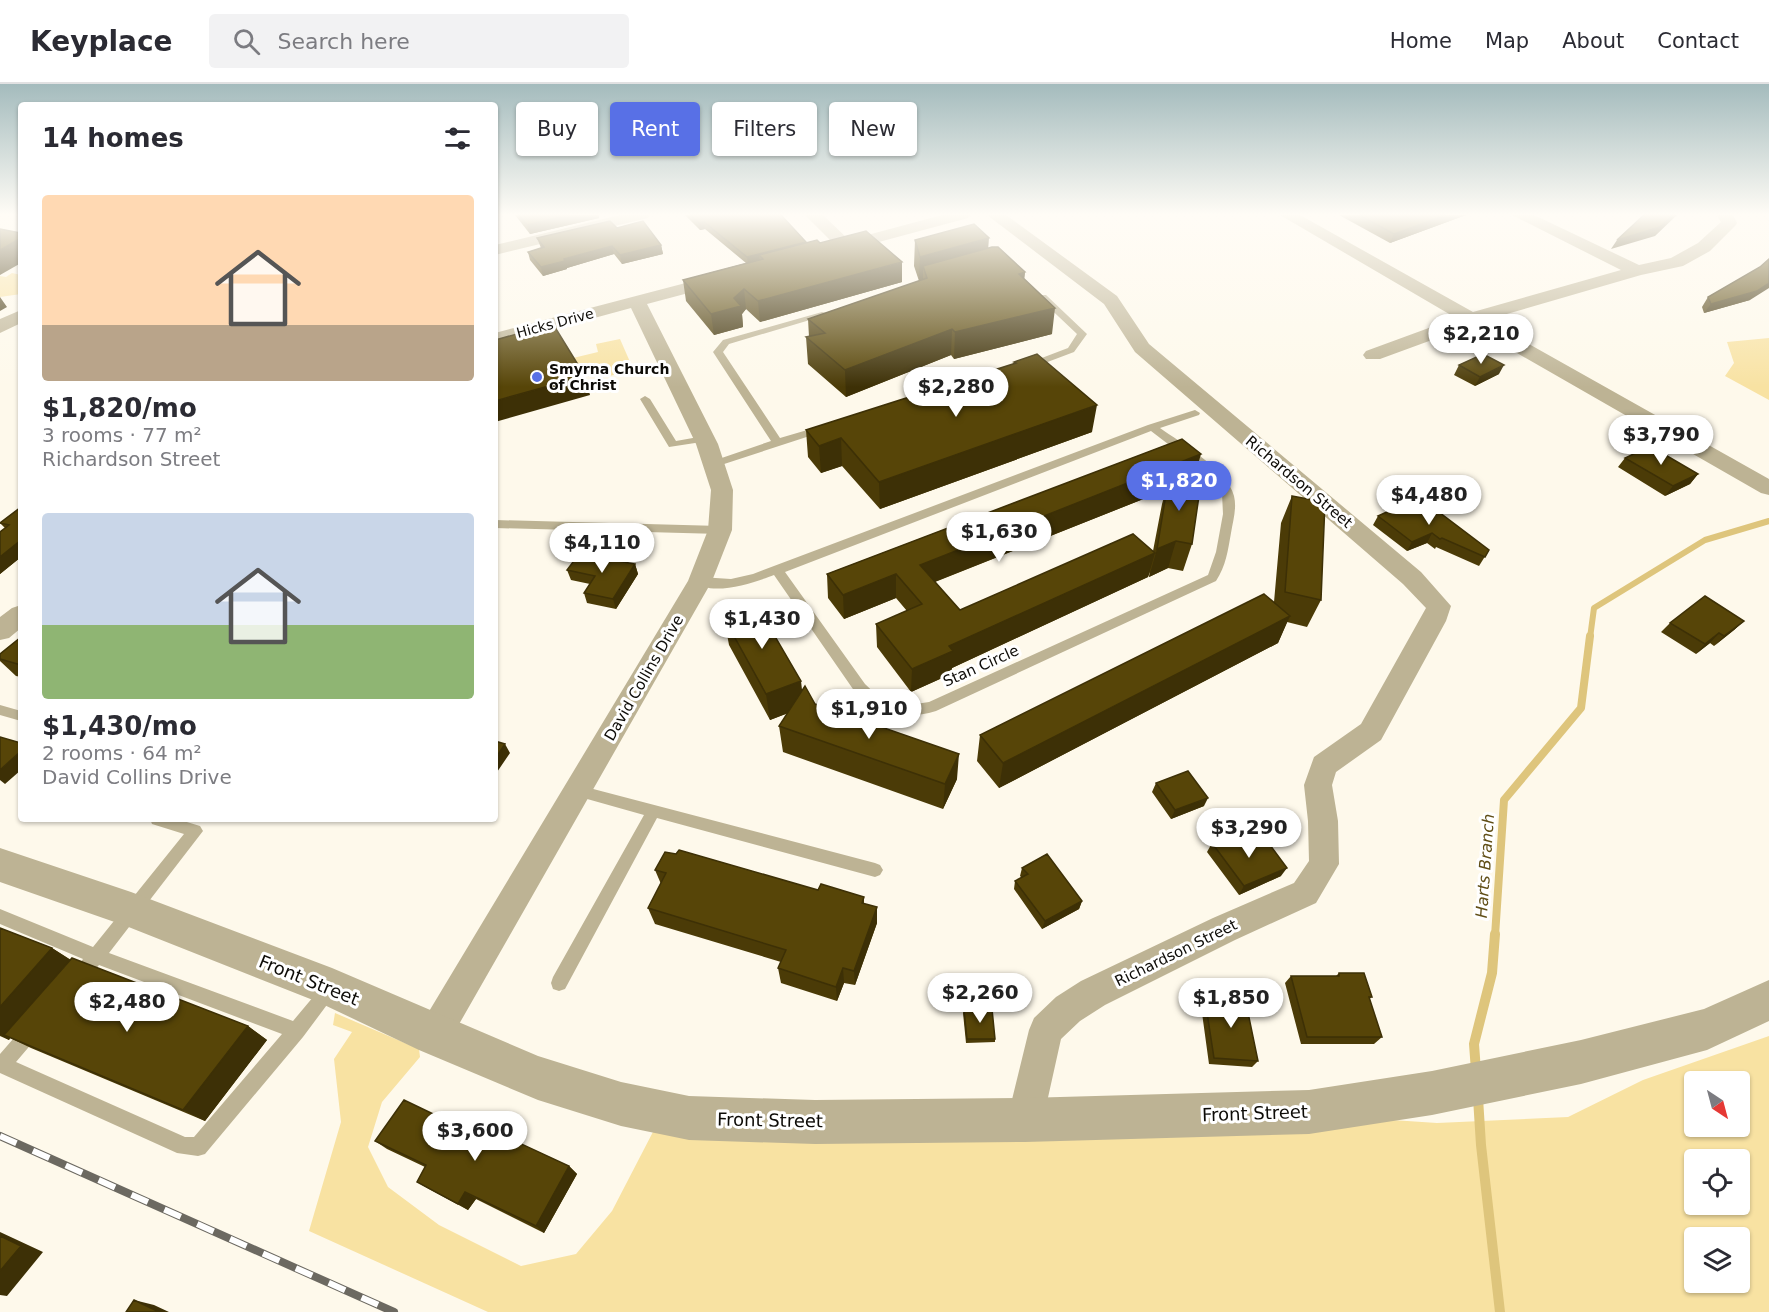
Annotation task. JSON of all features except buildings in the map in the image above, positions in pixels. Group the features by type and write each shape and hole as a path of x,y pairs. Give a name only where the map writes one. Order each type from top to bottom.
{"street":[{"name":"Richardson Street","path":"1025,1120 1046,1030 1068,1009 1093,993 1224,929 1305,894 1324,864 1323,821 1318,785 1324,765 1371,732 1433,621 1439,606 1412,578 1142,348 1111,300 1073,272"},
{"path":"1390,272 1769,488"},
{"path":"1373,355 1474,319 1633,272"},
{"name":"Hicks Drive","path":"498,338 735,275"},
{"name":"David Collins Drive","path":"434,1035 700,581 720,530 722,490 714,464 636,301"},
{"path":"0,327 18,317"},
{"path":"0,631 18,616"},
{"name":"Front Street","path":"0,865 131,910 332,988 434,1035 559,1084 621,1104 689,1118 814,1122 1025,1120 1309,1112 1432,1093 1581,1062 1707,1029 1769,1000"}],"lane":[{"path":"1017,370 1051,360 1071,350 1082,334 1032,286"},
{"path":"777,442 718,352 726,342 840,310"},
{"path":"645,399 673,445 704,439"},
{"path":"700,581 720,585 744,581 777,570 1152,427 1195,413"},
{"path":"714,464 834,425"},
{"name":"Stan Circle","path":"777,570 860,688 873,701 887,710 904,712 931,707 1194,587 1212,578 1220,568 1229,512 1228,493 1213,474 1152,427"},
{"path":"498,524 720,530"},
{"path":"0,710 18,715"},
{"path":"578,791 875,870"},
{"path":"559,983 654,810"},
{"path":"67,989 195,831 166,822"},
{"path":"0,916 96,956 297,1031"},
{"path":"46,1014 1,1064 184,1146 198,1147 332,988"}],"shaded area":[{"path":"12,273 18,274 18,294 0,297 0,276 6,277"},
{"path":"1769,338 1769,400 1725,376 1734,363 1727,342"},
{"path":"620,339 634,371 609,376 608,373 584,377 573,358 598,352 596,344"},
{"path":"335,1013 419,1049 420,1057 382,1102 368,1147 388,1187 439,1225 521,1266 576,1254 612,1211 655,1128 1392,1120 1437,1123 1568,1117 1643,1080 1769,1036 1769,1312 488,1312 309,1231 341,1122 334,1059 352,1032 333,1025"}],"waterway":[{"name":"Harts Branch","path":"1590,638 1594,608 1705,540 1769,521"},
{"name":"Harts Branch","path":"1495,936 1504,800 1581,708 1590,636"},
{"name":"Harts Branch","path":"1476,1071 1474,1044 1492,973 1495,934"},
{"name":"Harts Branch","path":"1478,1098 1481,1145 1500,1312"}],"railway":[{"path":"0,1136 394,1312"}],"place":[{"name":"Smyrna Church of Christ","path":"537,377"}]}
